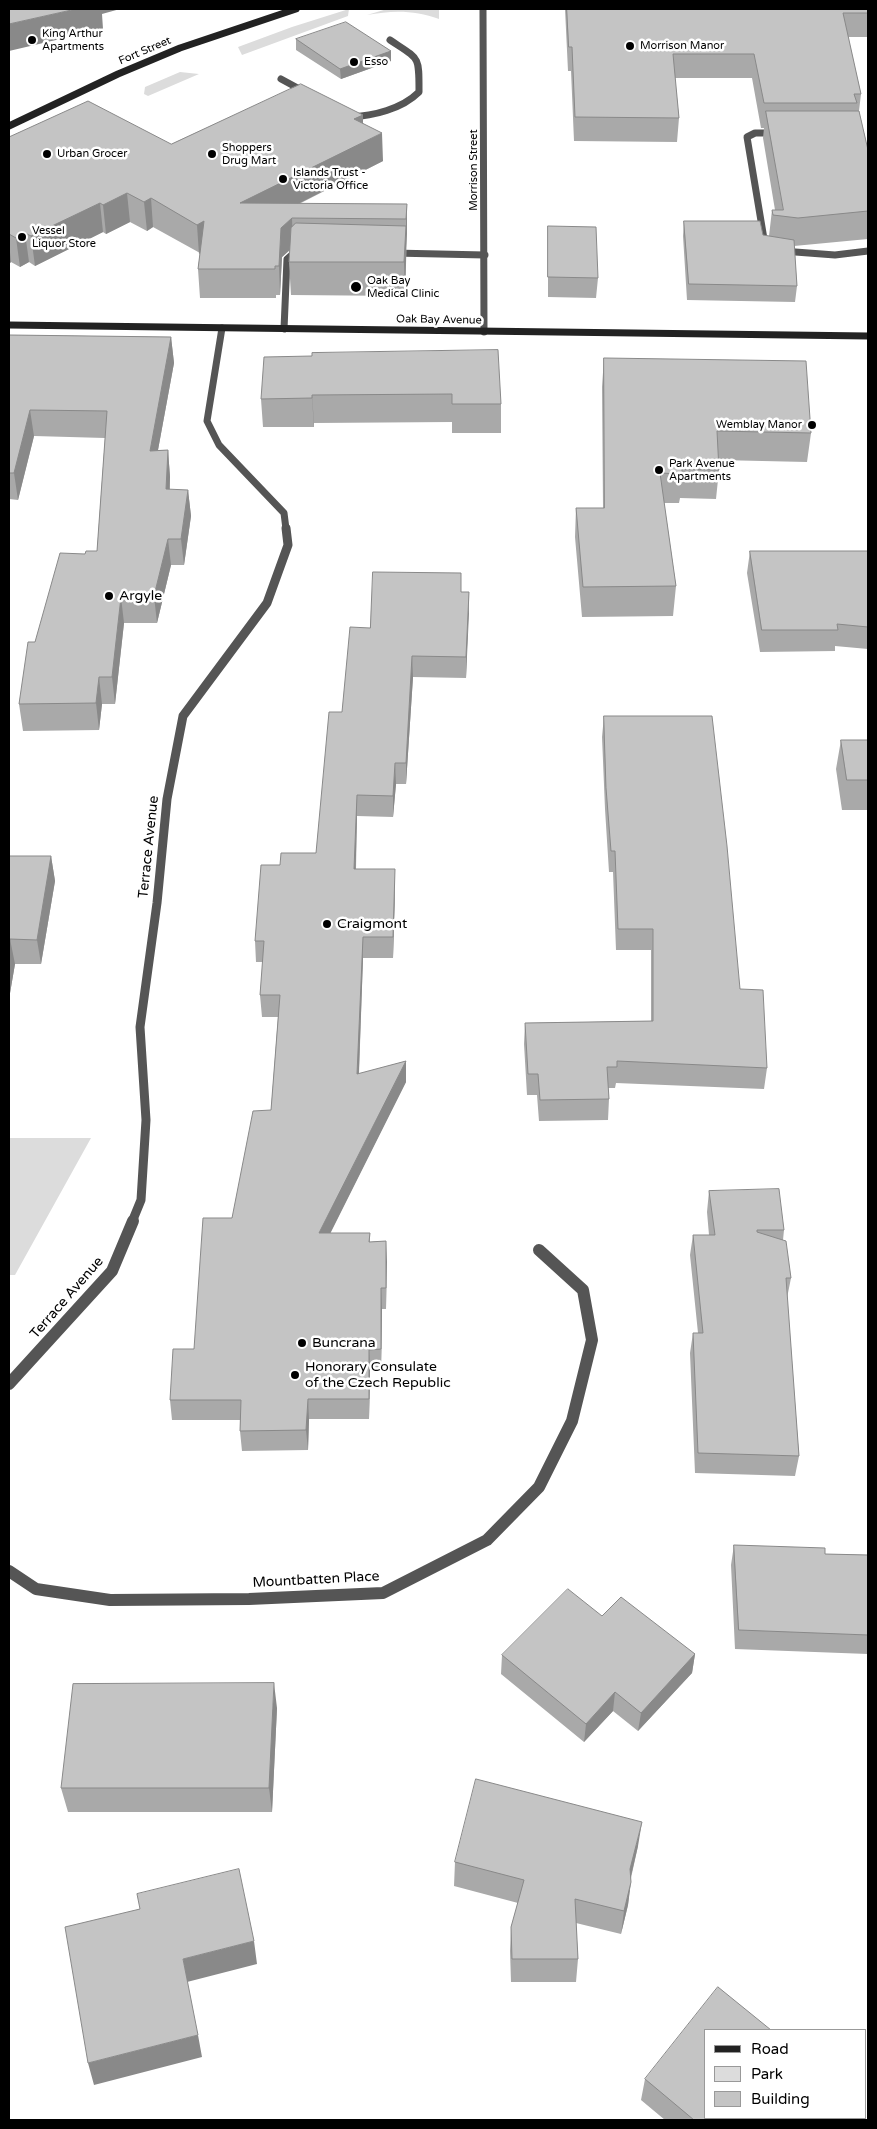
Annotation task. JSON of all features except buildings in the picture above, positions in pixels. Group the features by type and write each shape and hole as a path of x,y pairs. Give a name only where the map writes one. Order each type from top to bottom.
{"main road":[{"name":"Fort Street","path":"9,126 118,74 180,48 296,9"},
{"name":"Oak Bay Avenue","path":"9,325 868,336"}],"street":[{"name":"Morrison Street","path":"483,9 484,332"},
{"path":"340,115 356,118 366,116 408,101 419,92 419,66 416,58 390,40"},
{"path":"281,79 305,92"},
{"path":"784,133 755,133 747,137 765,247 790,253 835,255 868,251"},
{"path":"284,329 287,259 296,251 306,251"},
{"path":"385,253 485,255"},
{"name":"Terrace Avenue","path":"9,1384 112,1271 141,1200 146,1120 140,1027 157,903 167,799 183,716 268,603 288,545 284,513 219,445 208,421 222,328"},
{"name":"Mountbatten Place","path":"9,1571 36,1589 110,1600 249,1599 383,1593 487,1540 539,1487 572,1421 592,1340 583,1290 539,1250"}],"green space":[{"path":"349,9 348,16 242,55 238,47 292,27"},
{"path":"387,9 439,9 439,19 403,12 367,15"},
{"path":"180,72 199,74 148,96 144,94 145,87"},
{"path":"9,1138 91,1138 15,1275 9,1275"}],"place":[{"name":"King Arthur Apartments","path":"32,40"},
{"name":"Morrison Manor","path":"630,46"},
{"name":"Esso","path":"354,62"},
{"name":"Urban Grocer","path":"47,154"},
{"name":"Shoppers Drug Mart","path":"212,154"},
{"name":"Islands Trust - Victoria Office","path":"283,179"},
{"name":"Vessel Liquor Store","path":"22,237"},
{"name":"Oak Bay Medical Clinic","path":"356,287"},
{"name":"Wemblay Manor","path":"812,425"},
{"name":"Park Avenue Apartments","path":"659,470"},
{"name":"Argyle","path":"109,596"},
{"name":"Craigmont","path":"327,924"},
{"name":"Buncrana","path":"302,1343"},
{"name":"Honorary Consulate of the Czech Republic","path":"295,1375"}]}
